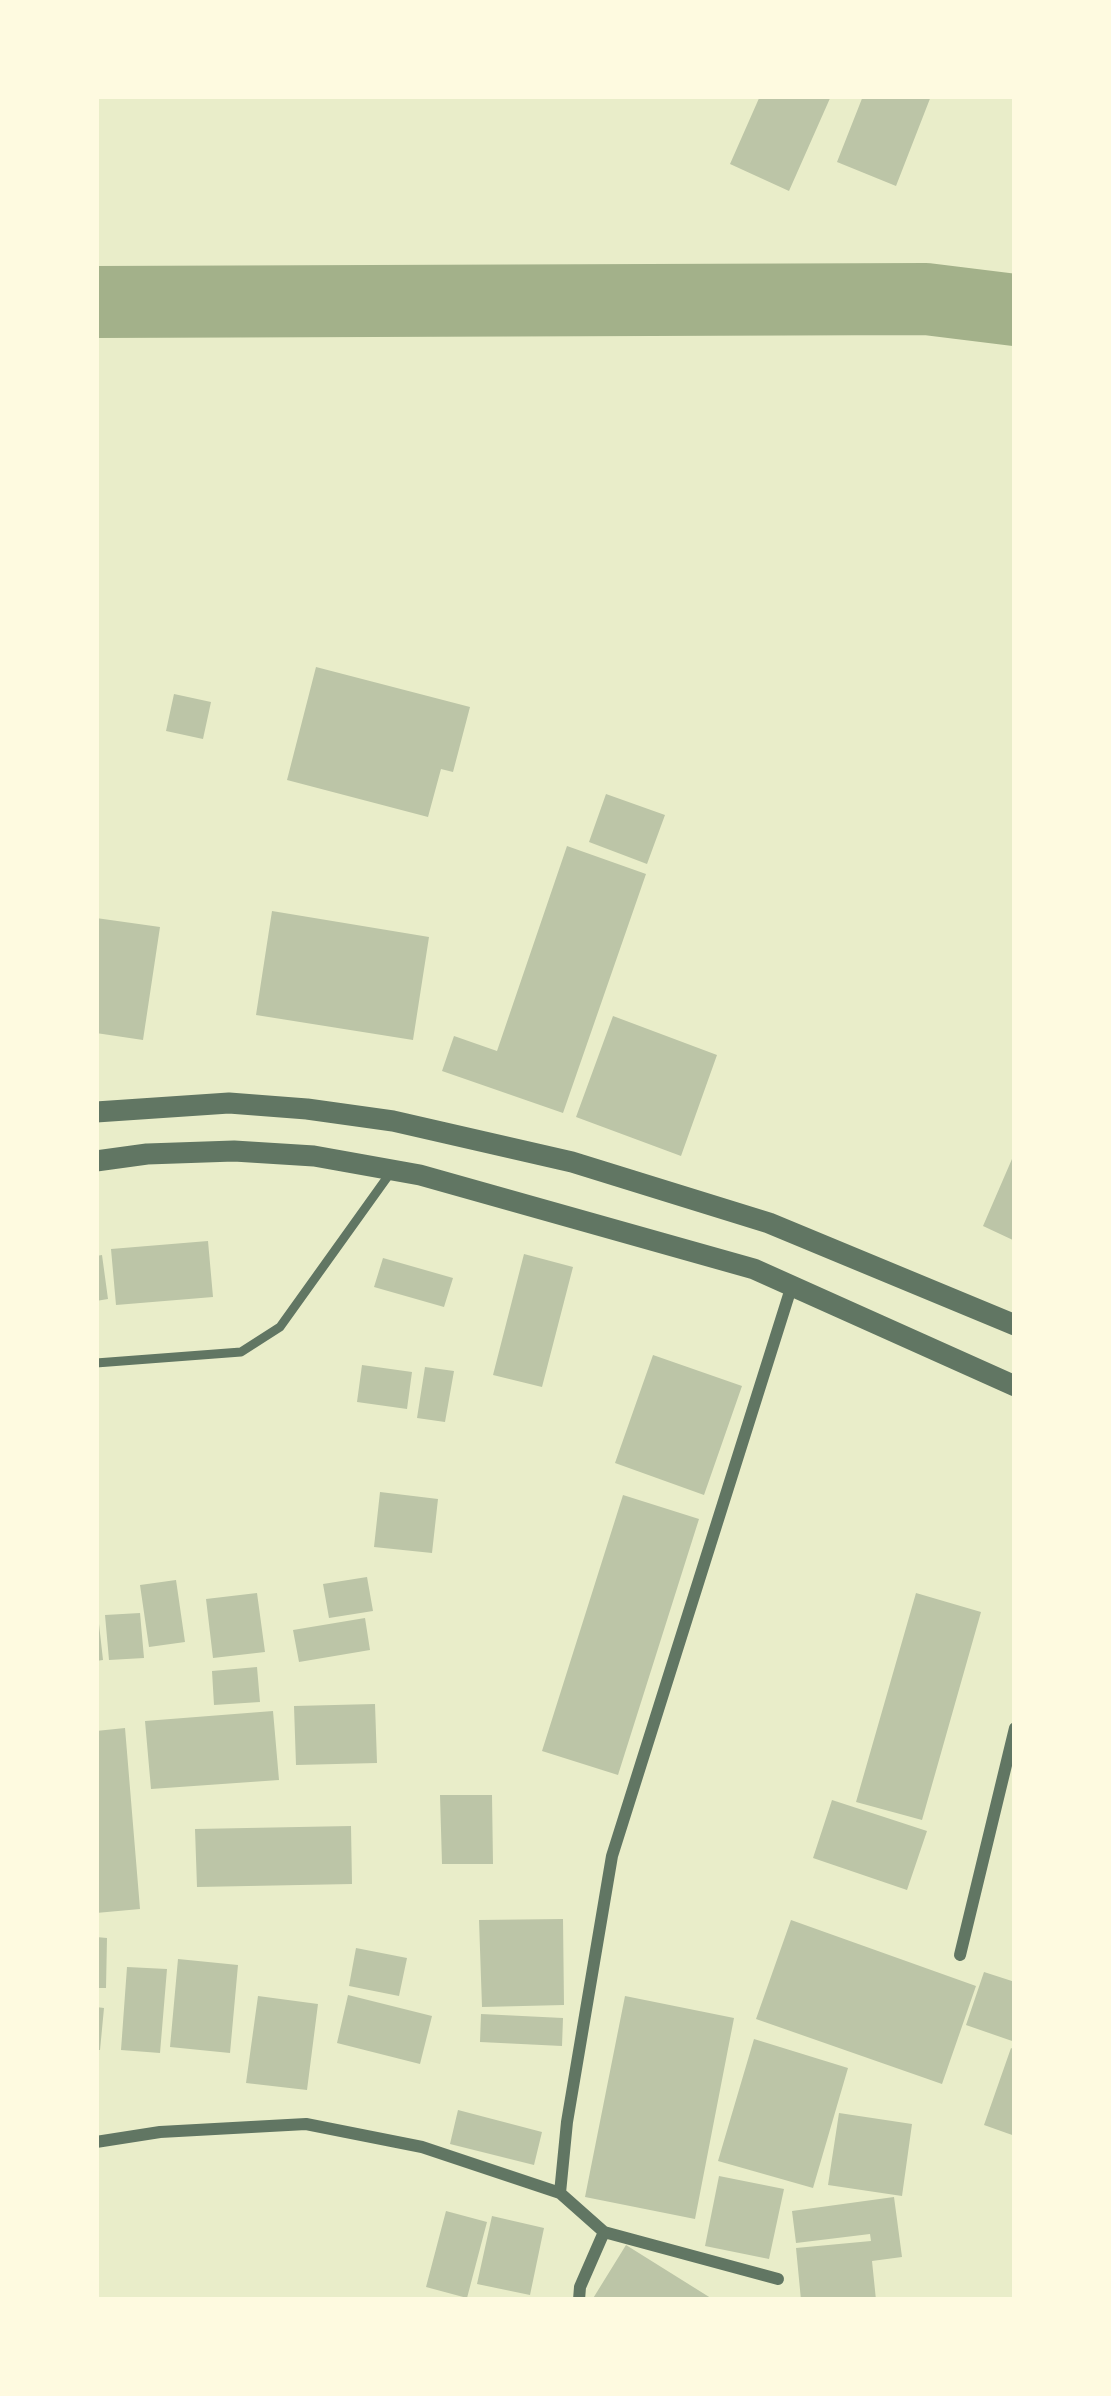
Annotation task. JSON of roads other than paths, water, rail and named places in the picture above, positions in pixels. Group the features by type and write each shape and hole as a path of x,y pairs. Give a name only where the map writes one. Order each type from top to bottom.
{"street":[{"path":"96,1112 229,1103 307,1109 393,1121 572,1162 769,1222 1015,1325"},
{"path":"96,1161 234,1151 314,1156 420,1175 754,1269 1015,1386"},
{"path":"560,2193 612,1856 792,1285"},
{"path":"960,1955 1015,1729"},
{"path":"96,2142 160,2132 305,2124 422,2147 560,2193 604,2232 778,2279"},
{"path":"579,2300 604,2232"}],"lane":[{"path":"96,1363 241,1352 280,1328 391,1172"}],"waterway":[{"path":"96,302 926,299 1015,310"}]}
